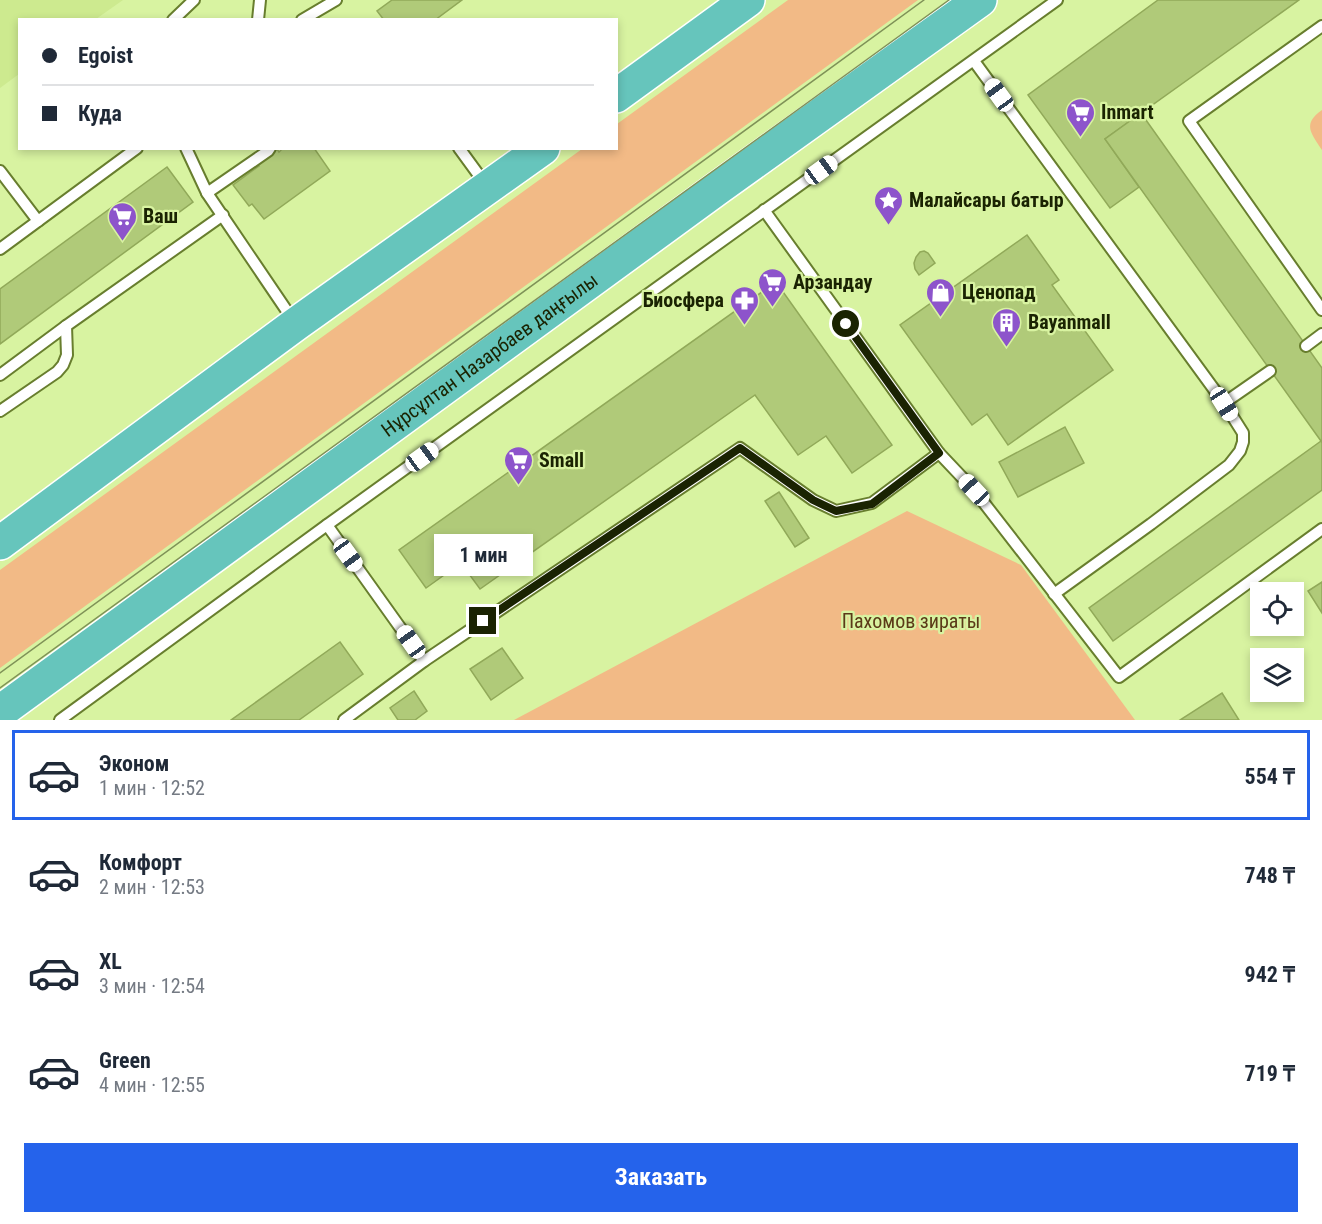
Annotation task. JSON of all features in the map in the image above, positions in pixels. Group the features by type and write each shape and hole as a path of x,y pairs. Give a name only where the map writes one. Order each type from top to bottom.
{"main road":[{"path":"618,95 748,0"},
{"name":"Нұрсұлтан Назарбаев даңғылы","path":"0,712 679,216 980,0"},
{"path":"0,543 296,324 540,150"}],"lane":[{"path":"175,18 194,0"},
{"path":"258,18 260,0"},
{"path":"305,18 336,0"},
{"path":"60,720 1057,0"},
{"path":"1322,26 1189,121 1322,310"},
{"path":"974,61 1243,433 1240,451 1229,465 1054,594"},
{"path":"0,249 134,150"},
{"path":"187,150 207,193 296,324"},
{"path":"207,193 269,150"},
{"path":"460,150 488,188"},
{"path":"0,171 38,221"},
{"path":"764,210 939,453 974,490 1119,677 1322,529"},
{"path":"0,375 223,215"},
{"path":"0,411 57,372 63,365 67,355 66,326"},
{"path":"1306,346 1322,334"},
{"path":"1224,404 1270,371"},
{"path":"344,720 424,661 740,448 813,500 836,511 872,504 939,453"},
{"path":"327,525 424,661"}],"shaded area":[{"path":"0,0 123,0 97,18 18,18 18,75 0,88"}],"green space":[{"path":"788,0 918,0 0,668 0,570 581,150 618,150 618,123"},
{"path":"1322,110 1322,150 1312,134 1310,124"},
{"name":"Пахомов зираты","path":"907,511 1021,565 1135,720 514,720"}],"building":[{"path":"392,0 462,0 438,18 382,18 377,11"},
{"path":"1158,0 1299,0 1105,139 1139,187 1110,208 1028,95"},
{"path":"1141,113 1322,368 1321,441 1105,139"},
{"path":"276,150 279,152 281,150 315,150 330,171 264,219 252,204 249,206 233,185 259,166 257,163"},
{"path":"167,167 193,202 0,344 0,289"},
{"name":"Bayanmall","path":"1027,235 1059,280 1052,285 1113,370 1008,445 987,414 972,425 900,325"},
{"path":"924,251 935,263 919,275 914,263 920,252"},
{"path":"776,282 892,445 852,473 826,436 798,455 755,395 480,589 461,563 426,588 399,550"},
{"path":"1065,427 1084,463 1018,497 999,462"},
{"path":"1321,441 1322,490 1113,641 1089,608"},
{"path":"779,492 809,538 795,547 765,501"},
{"path":"1322,582 1322,613 1308,591"},
{"path":"340,642 363,674 299,720 231,720"},
{"path":"502,648 523,678 491,700 470,669"},
{"path":"414,691 427,711 415,720 398,720 390,708"},
{"path":"1222,693 1239,720 1180,720"}],"tram line":[{"path":"0,673 924,0"},
{"path":"0,688 949,0"}],"place":[{"name":"Inmart","path":"1080,138"},
{"name":"Малайсары батыр","path":"888,226"},
{"name":"Ваш","path":"122,242"},
{"name":"Арзандау","path":"772,308"},
{"name":"Ценопад","path":"941,318"},
{"name":"Биосфера","path":"745,326"},
{"name":"Bayanmall","path":"1007,348"},
{"name":"Small","path":"518,486"}],"route":[{"path":"483,621 740,448 813,500 836,511 872,504 939,453 846,324"}]}
